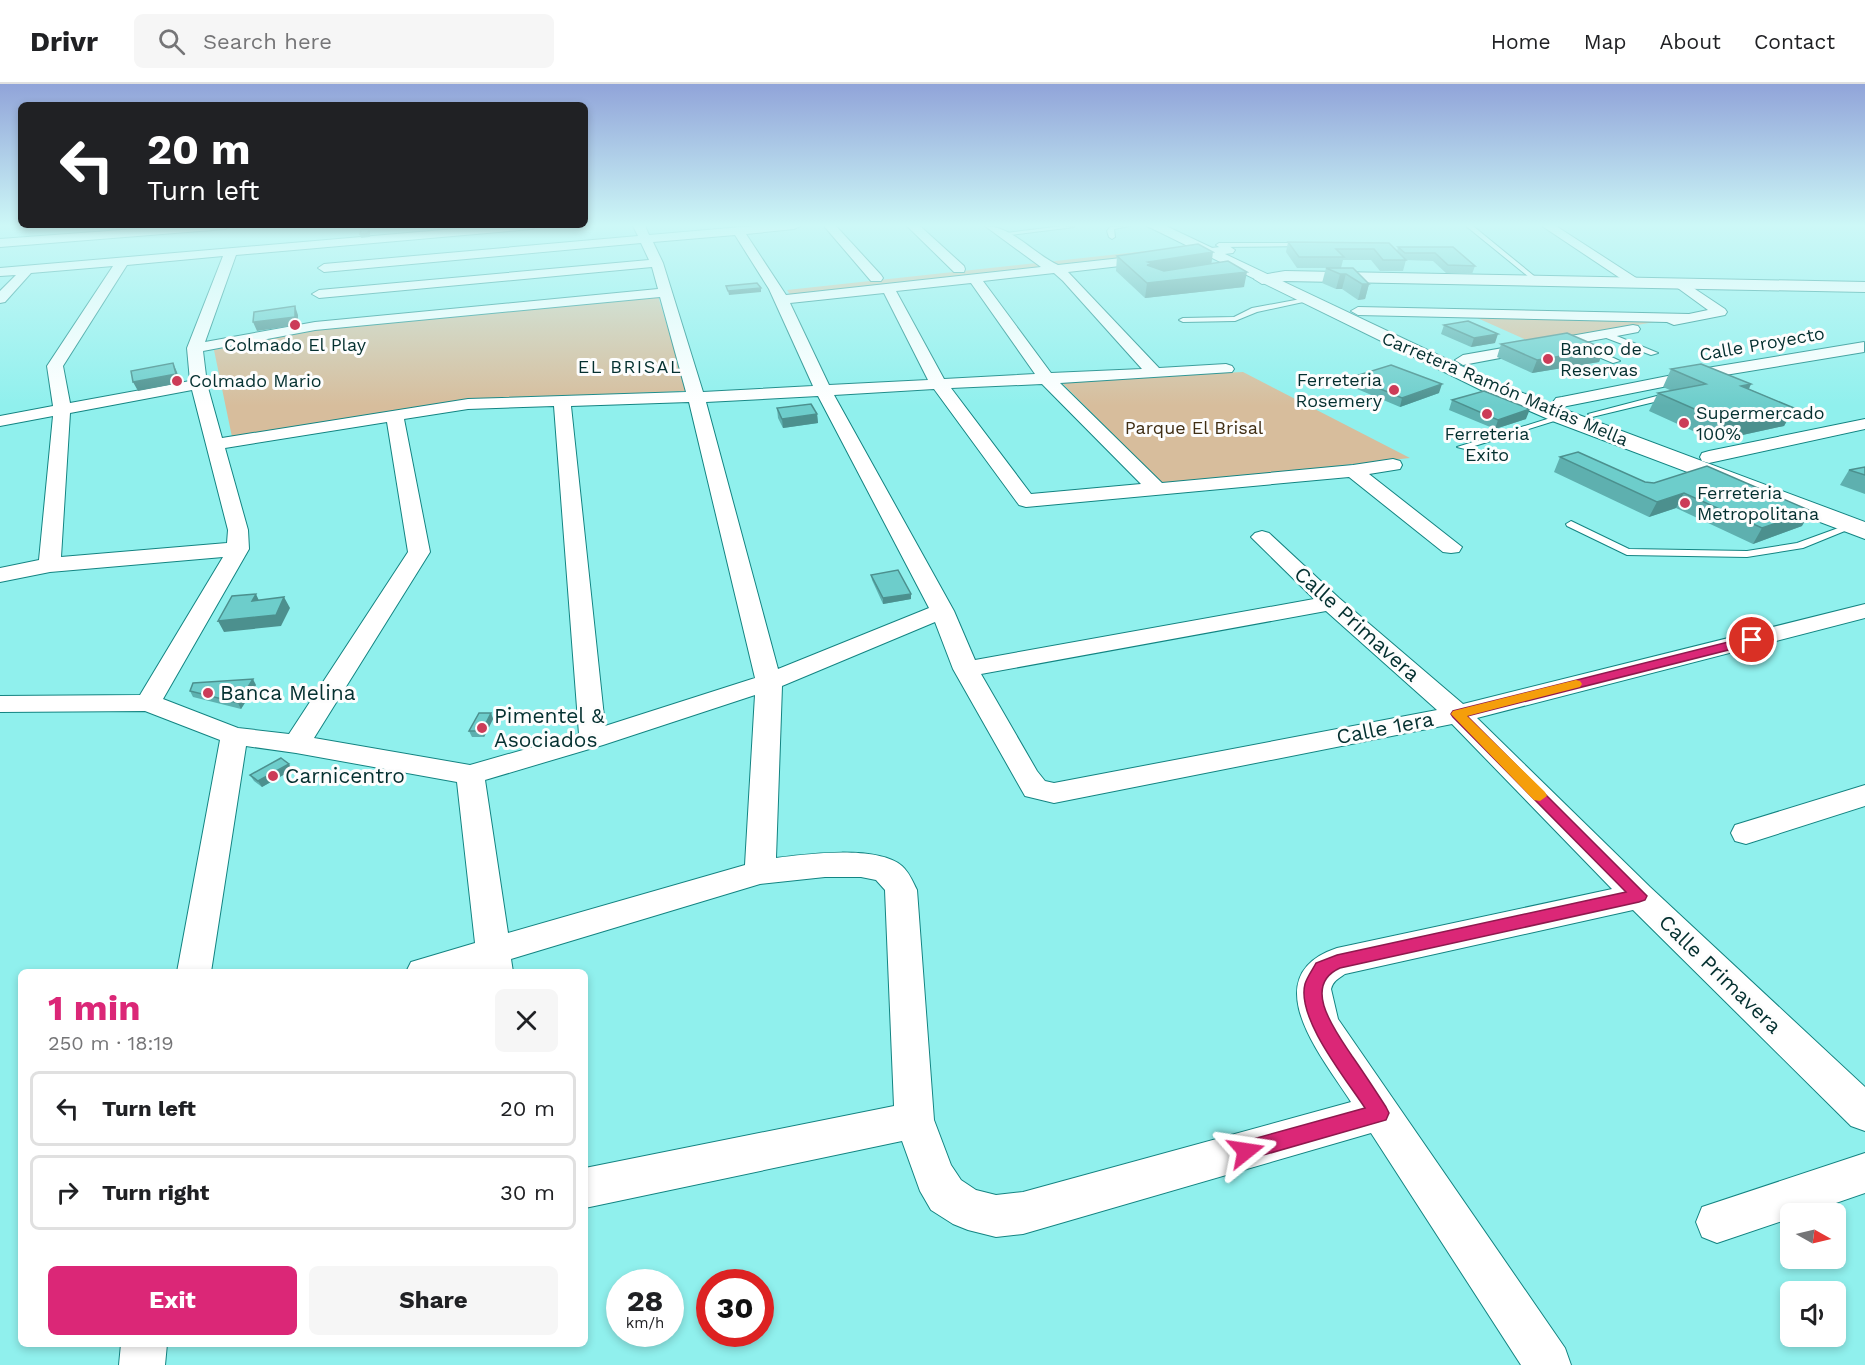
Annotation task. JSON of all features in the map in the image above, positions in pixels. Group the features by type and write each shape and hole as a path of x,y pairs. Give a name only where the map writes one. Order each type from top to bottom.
{"main road":[{"name":"Carretera Ramón Matías Mella","path":"1276,286 1413,352 1861,524"},
{"name":"Carretera Ramón Matías Mella","path":"1305,286 1563,409 1592,414 1709,458 1861,524"},
{"path":"1809,286 1865,287"}],"street":[{"path":"0,299 12,286"},
{"path":"50,565 62,409 55,366 107,286"},
{"path":"148,703 238,549 238,530 199,384 195,348 219,286"},
{"path":"317,310 321,286"},
{"path":"195,348 317,310 492,286"},
{"path":"664,286 696,397 770,682 760,872"},
{"name":"Calle 1era","path":"774,286 823,389 942,611 966,669 1035,789 1054,793 1458,714 1865,611"},
{"path":"779,294 856,286"},
{"path":"884,286 938,383 1026,501 1353,471 1393,465"},
{"path":"980,286 1046,378 1157,489"},
{"path":"1073,286 1154,372"},
{"path":"1463,360 1719,313 1720,311 1684,286"},
{"path":"317,310 666,292"},
{"path":"1358,311 1691,318"},
{"name":"Calle Proyecto","path":"1563,409 1713,372 1864,347"},
{"path":"216,444 468,404 562,403 696,397 1226,369"},
{"path":"0,421 199,384"},
{"path":"562,403 593,739"},
{"path":"296,744 419,552 395,416"},
{"path":"1709,458 1862,426"},
{"path":"1353,471 1451,547"},
{"name":"Calle Primavera","path":"1262,537 1330,603 1458,714 1639,896 1865,1113"},
{"path":"0,575 50,565 238,549"},
{"path":"966,669 1330,603"},
{"path":"0,704 148,703 234,736 296,744 470,775 593,739 770,682 942,611"},
{"path":"195,969 234,736"},
{"path":"470,775 495,962"},
{"path":"1746,833 1865,795"},
{"path":"445,969 495,962 760,872 801,866 868,866 886,871 895,879 901,891 915,1120 935,1177 946,1196 968,1209 996,1216 1023,1213 1379,1113"},
{"path":"1548,1365 1322,1026 1314,1004 1314,984 1322,968 1337,962 1639,896"},
{"path":"588,1187 915,1120"},
{"path":"1717,1221 1865,1173"},
{"path":"142,1365 144,1347"}],"lane":[{"path":"1183,320 1235,319 1255,310 1306,300"},
{"path":"1604,334 1654,353"},
{"path":"1567,341 1616,361"},
{"path":"1592,414 1672,395"},
{"path":"1462,447 1563,409"},
{"path":"1571,524 1627,552 1747,554 1799,546 1861,524"}],"green space":[{"path":"826,286 885,286 791,296 787,290"},
{"path":"658,296 687,391 466,400 232,437 214,350 320,329"},
{"path":"1475,317 1666,320 1533,343"},
{"name":"Parque El Brisal","path":"1243,372 1410,458 1164,485 1060,381"}],"building":[{"path":"726,286 759,286 761,288 728,291"},
{"path":"295,306 295,317 253,322 254,312"},
{"path":"1468,321 1498,334 1474,338 1444,325"},
{"path":"1567,333 1604,349 1537,360 1501,344"},
{"path":"173,363 176,374 133,382 131,371"},
{"path":"1701,364 1751,384 1741,386 1794,408 1724,422 1658,393 1706,384 1671,369"},
{"path":"1391,365 1442,384 1402,398 1352,377"},
{"path":"1484,391 1530,409 1498,420 1452,400"},
{"path":"811,404 817,414 782,419 777,408"},
{"path":"1578,452 1645,482 1654,483 1707,466 1811,511 1762,528 1684,493 1657,502 1560,457"},
{"path":"1865,467 1865,475 1849,470"},
{"path":"898,570 911,594 883,598 871,575"},
{"path":"256,594 252,601 284,597 276,615 218,621 232,596"},
{"path":"253,679 238,703 190,691 193,683"},
{"path":"479,713 491,713 482,731 469,731"},
{"path":"281,758 289,764 258,781 250,775"}],"slow traffic":[{"path":"1540,796 1458,714 1576,684"}],"place":[{"name":"Colmado El Play","path":"295,325"},
{"name":"Banco de Reservas","path":"1548,359"},
{"name":"Colmado Mario","path":"177,381"},
{"name":"Ferreteria Rosemery","path":"1394,390"},
{"name":"Ferreteria Exito","path":"1487,414"},
{"name":"Supermercado 100%","path":"1684,423"},
{"name":"Ferreteria Metropolitana","path":"1685,503"},
{"name":"Banca Melina","path":"208,693"},
{"name":"Pimentel & Asociados","path":"482,728"},
{"name":"Carnicentro","path":"273,776"}],"district":[{"name":"EL BRISAL","path":"630,367"}],"route":[{"path":"1246,1151 1379,1113 1322,1026 1314,1004 1314,984 1322,968 1337,962 1639,896 1458,714 1752,640"}]}
